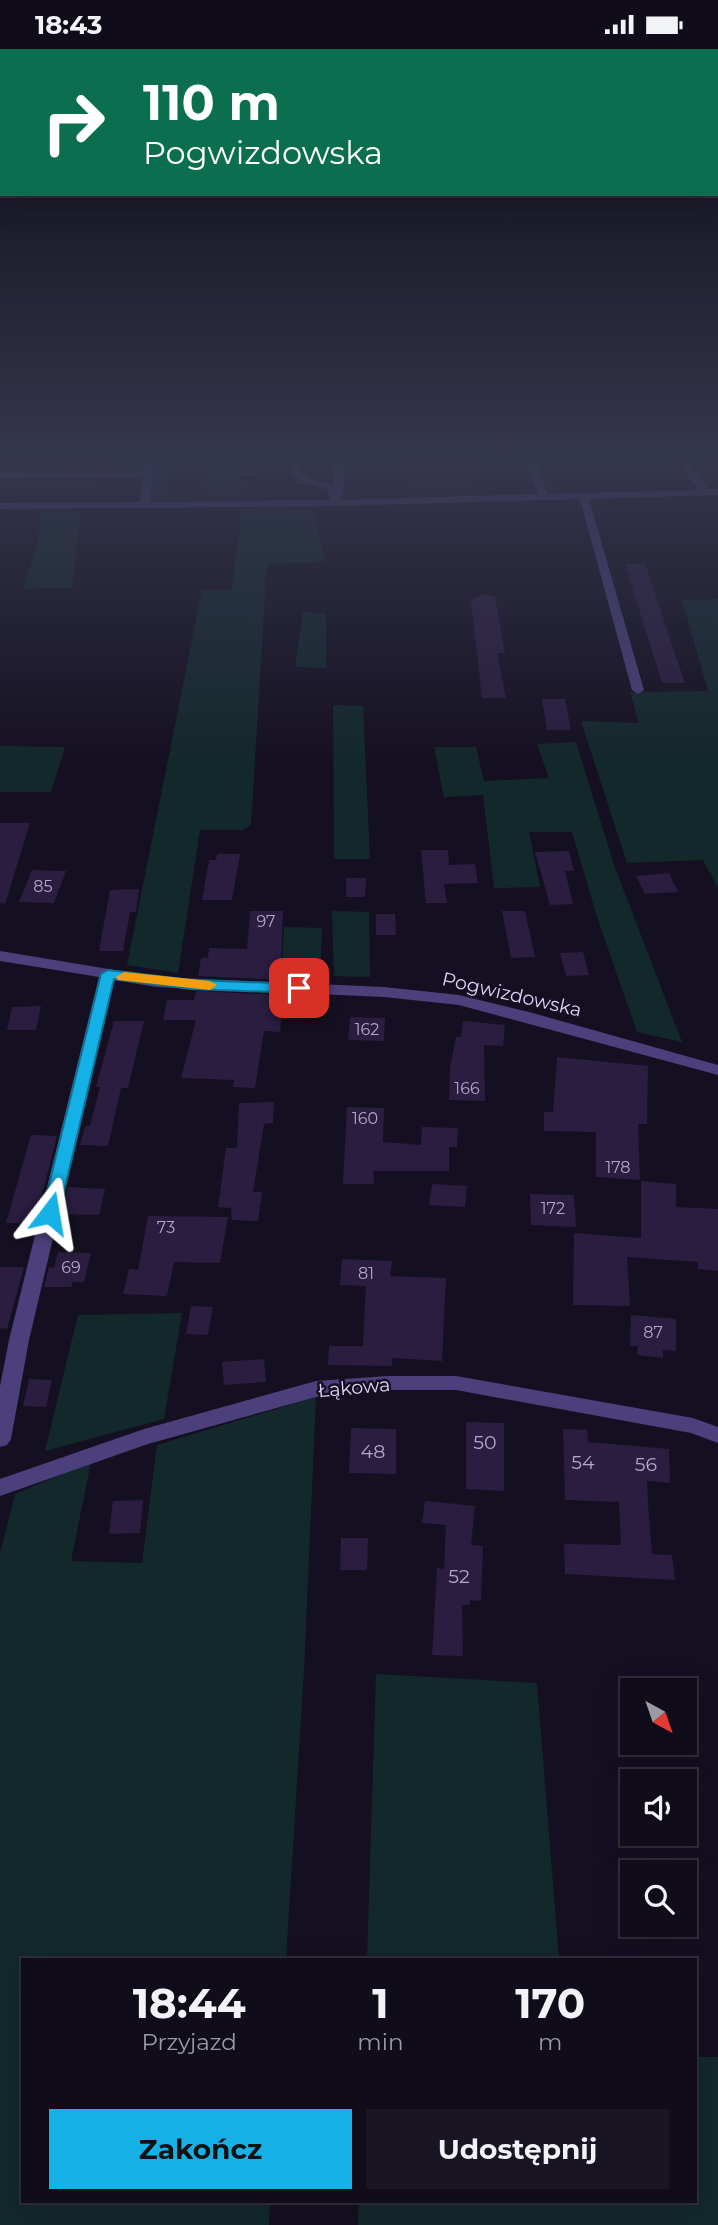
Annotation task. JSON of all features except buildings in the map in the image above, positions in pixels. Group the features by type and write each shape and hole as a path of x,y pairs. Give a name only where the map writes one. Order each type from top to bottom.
{"street":[{"path":"602,562 638,690"},
{"name":"Pogwizdowska","path":"0,957 191,985 384,992 458,1000 523,1015 718,1070"},
{"path":"0,1439 19,1340 108,974"},
{"name":"Łąkowa","path":"0,1488 144,1437 316,1389 375,1384 456,1383 693,1426 718,1434"}],"green space":[{"path":"32,562 75,562 73,588 23,589"},
{"path":"236,562 325,562 267,564 251,825 243,830 200,830 178,973 127,965 202,590 232,590"},
{"path":"718,599 718,888 703,860 627,863 581,721 639,723 630,692 708,691 682,600"},
{"path":"303,612 326,613 326,668 295,667"},
{"path":"333,705 363,706 370,859 334,859"},
{"path":"576,742 614,865 682,1042 637,1032 598,920 572,832 529,832 540,887 494,888 483,795 444,797 434,747 476,747 484,781 549,778 537,744"},
{"path":"0,746 65,747 51,792 0,792"},
{"path":"332,911 369,912 370,977 334,976"},
{"path":"284,927 322,928 320,978 281,976"},
{"path":"182,1313 164,1419 45,1451 78,1315"},
{"path":"316,1397 304,1671 286,1958 21,1958 21,2203 270,2203 269,2225 0,2225 0,1553 15,1494 91,1462 71,1561 142,1563 157,1445"},
{"path":"376,1674 537,1683 559,1958 367,1958"},
{"path":"697,2057 718,2057 718,2225 358,2225 359,2203 697,2203"}],"slow traffic":[{"path":"124,977 210,985"}],"route":[{"path":"50,1213 108,974 191,985 299,988"}]}
